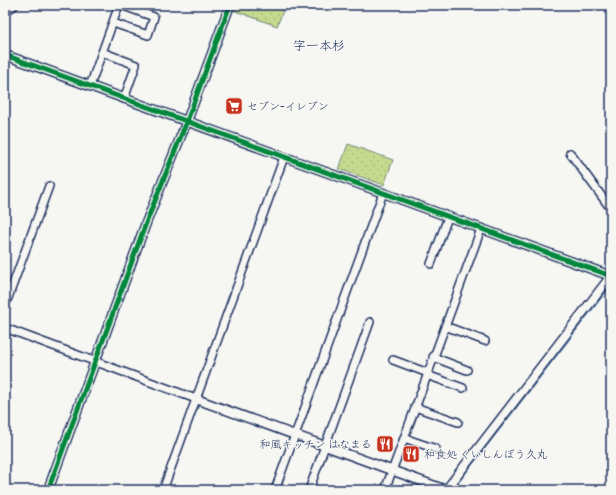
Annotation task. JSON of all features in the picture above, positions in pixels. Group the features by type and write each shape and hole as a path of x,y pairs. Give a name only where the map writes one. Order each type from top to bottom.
{"street":[{"path":"5,12 15,5"},
{"path":"90,86 102,52 113,23 120,5 154,17 148,35 113,23"},
{"path":"48,490 146,222 187,121 230,5"},
{"path":"102,52 136,65 124,98"},
{"path":"5,56 611,276 446,490 5,328"},
{"path":"570,152 611,209"},
{"path":"163,490 284,157"},
{"path":"5,306 49,186"},
{"path":"275,490 383,193"},
{"path":"431,264 448,217"},
{"path":"385,490 481,229"},
{"path":"309,490 370,322"},
{"path":"445,326 485,341"},
{"path":"433,358 466,370"},
{"path":"393,360 463,388"},
{"path":"415,407 458,422"},
{"path":"404,438 436,449"}],"green space":[{"path":"238,5 266,5 283,11 277,26 235,11"},
{"path":"348,144 393,160 384,185 339,169"}],"waterway":[{"path":"456,485 607,290"}],"cycle path":[{"path":"48,490 146,223 187,121 230,5"},
{"path":"5,55 611,276"}],"place":[{"name":"セブン-イレブン","path":"234,106"},
{"name":"和風キッチン はなまる","path":"385,444"},
{"name":"和食処 くいしんぼう久丸","path":"411,454"}],"district":[{"name":"字一本杉","path":"319,45"}]}
